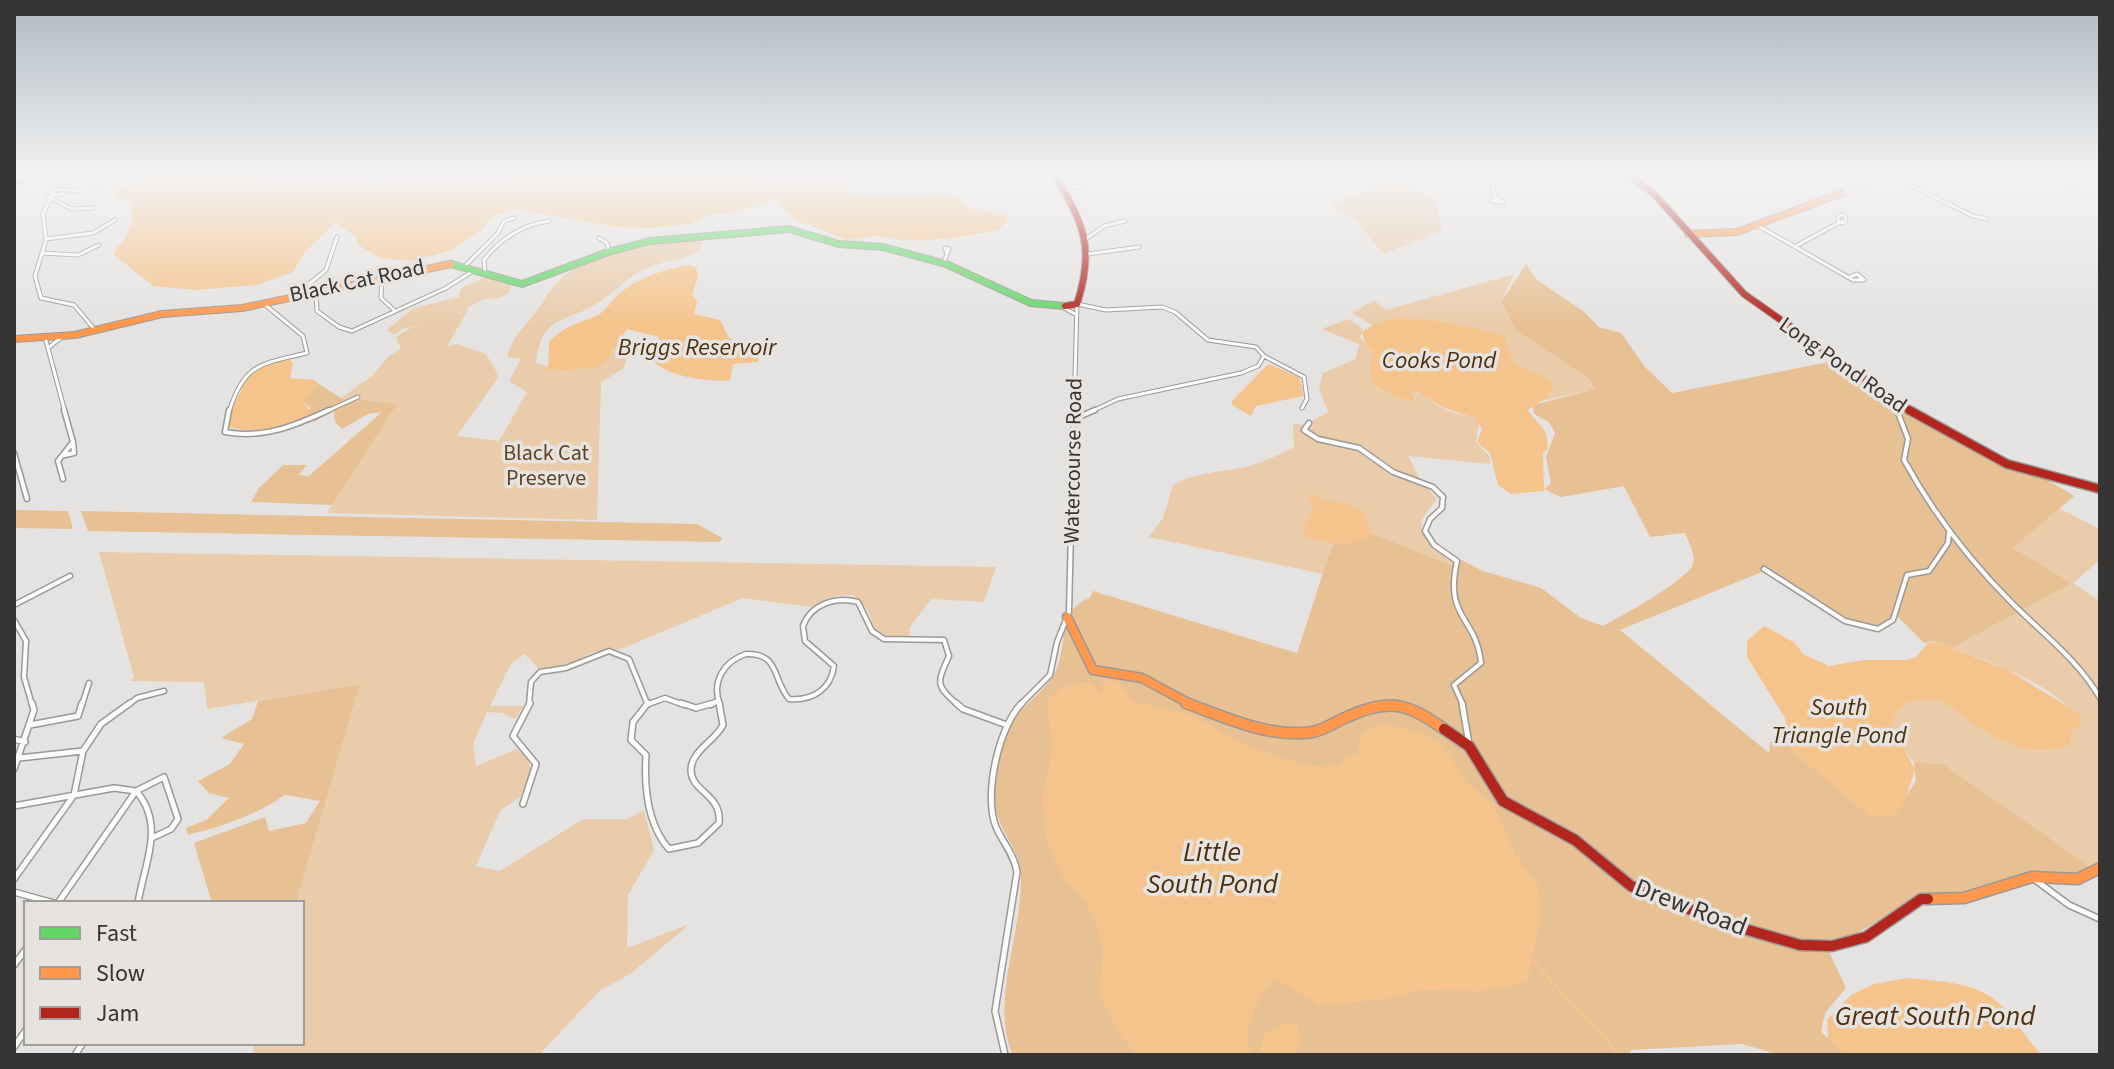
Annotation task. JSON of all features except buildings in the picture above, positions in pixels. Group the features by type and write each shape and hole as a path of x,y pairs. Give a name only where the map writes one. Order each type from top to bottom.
{"street":[{"path":"42,225 46,239 33,270 39,297 74,305 95,330"},
{"path":"46,239 78,235 109,225"},
{"path":"464,267 483,244 498,233 502,225"},
{"path":"490,277 483,268 490,252 526,225"},
{"path":"1076,309 1086,280 1088,254 1078,225"},
{"path":"1083,241 1109,225"},
{"name":"Long Pond Road","path":"1680,225 1752,301 1947,435 1990,457 2043,475 2100,489"},
{"path":"1688,234 1731,233 1757,225 1850,277"},
{"path":"1796,246 1835,225"},
{"name":"Black Cat Road","path":"14,339 62,337 146,316 227,310 439,264 464,267 490,277 525,283 609,251 662,239 789,229 839,244 883,247 946,259 1002,292 1040,305 1106,310 1162,307 1175,312 1208,340 1252,346 1264,356 1304,377 1307,399 1302,408"},
{"path":"298,293 326,270 337,237"},
{"path":"599,238 607,243 609,251"},
{"path":"42,253 78,255 99,245"},
{"path":"1088,254 1139,247"},
{"path":"316,289 314,301 317,311 330,322 351,331 446,288 473,271"},
{"path":"382,275 381,298 394,310"},
{"path":"263,303 274,316 302,334 308,344 307,353 265,363 243,376 229,409 225,432 261,435 293,428 348,397 358,397"},
{"name":"Watercourse Road","path":"1004,724 1045,683 1071,599 1076,309"},
{"path":"45,337 75,452 58,461 63,479"},
{"path":"48,348 62,337"},
{"path":"1074,419 1118,399 1241,373 1258,366 1264,356"},
{"path":"1892,398 1908,439 1904,460 1948,530 2009,600 2083,673 2100,698"},
{"path":"1309,423 1304,430 1310,436 1359,448 1393,472 1426,483 1442,495 1442,508 1430,519 1425,531 1434,545 1457,561 1453,576 1455,612 1479,640 1482,651 1481,663 1454,685 1463,704 1469,746"},
{"path":"14,453 27,499"},
{"path":"1764,569 1778,574 1841,621 1878,629 1893,620 1907,575 1932,569 1948,543 1948,530"},
{"path":"14,605 70,576"},
{"path":"717,701 701,708 674,699 647,703 631,722 631,740 646,755 644,789 652,809 655,833 661,843 677,850 703,843 716,829 719,814 716,803 694,781 691,771 696,755 723,725 724,715 717,701 720,672 728,662 747,654 765,656 774,663 783,692 789,699 809,698 828,686 834,666 827,654 807,643 802,633 803,621 811,611 844,598 863,606 872,631 884,639 944,640 949,656 939,679 941,690 963,709 1004,724 991,798 993,820 1016,865 995,1017 1005,1055"},
{"name":"Drew Road","path":"1067,617 1086,662 1093,670 1142,678 1187,703 1262,729 1313,732 1348,714 1403,705 1421,711 1469,746 1503,801 1582,844 1631,886 1727,924 1800,945 1822,947 1855,941 1893,921 1917,900 1964,898 2032,877 2078,879 2100,868"},
{"path":"14,620 26,641 24,677 34,710 14,769"},
{"path":"523,804 536,764 530,752 516,743 513,736 530,705 530,686 545,669 570,667 601,652 621,653 634,666 638,690 647,703"},
{"path":"30,725 78,716 89,683"},
{"path":"14,879 74,795 83,751 106,718 145,694 164,691"},
{"path":"14,739 25,742"},
{"path":"19,758 83,751"},
{"path":"57,901 136,791 161,778 169,783 178,819 171,829 152,838"},
{"path":"14,806 122,788 136,791 148,810 152,838 138,901"},
{"path":"2032,877 2069,905 2100,919"},
{"path":"14,892 48,901"}],"green space":[{"path":"1360,225 1441,225 1442,231 1383,254"},
{"name":"Black Cat Preserve","path":"702,238 701,248 695,252 647,268 598,303 556,322 543,336 536,363 556,369 619,337 632,338 624,368 601,382 597,520 327,513 396,405 341,398 372,376 388,357 401,349 396,338 403,332 469,308 447,346 457,344 486,354 499,376 457,436 499,441 527,392 509,381 521,359 507,357 510,348 555,285 573,270 607,254 626,248"},
{"path":"1514,274 1501,302 1517,331 1589,379 1597,389 1537,402 1549,394 1548,385 1513,364 1501,340 1374,326 1352,313 1374,300 1386,310"},
{"path":"485,277 511,284 509,292 501,298 483,299 452,317 402,329 394,335 387,330 413,308 459,297 461,288"},
{"path":"1348,319 1363,329 1360,338 1376,353 1369,368 1376,387 1398,399 1416,401 1414,394 1407,390 1413,391 1448,411 1479,421 1476,442 1489,456 1490,464 1408,456 1420,479 1437,499 1421,520 1422,532 1438,550 1459,559 1454,561 1452,567 1339,522 1323,574 1149,537 1163,518 1173,485 1198,475 1247,467 1294,447 1293,424 1305,425 1328,412 1319,388 1323,373 1356,359 1359,344 1322,329"},
{"path":"2059,508 2100,529 2100,560 2073,583 2100,601 2100,868 2095,870 1943,764 1914,762 1893,736 1890,724 1902,700 1929,696 1945,701 1980,727 2020,747 2031,743 2071,713 2051,693 2035,684 1952,648 2072,583 2013,548"},
{"path":"99,552 996,567 984,602 931,599 910,627 910,636 887,636 875,629 867,609 854,595 837,596 812,607 743,598 621,649 593,652 568,665 540,670 525,654 511,664 490,706 524,706 515,719 503,713 487,712 473,744 476,766 516,749 527,755 531,770 521,796 500,811 476,866 500,871 583,819 627,819 644,810 654,850 628,895 627,948 690,924 630,974 599,991 539,1055 252,1055 254,1045 304,1045 304,901 297,901 360,684 207,709 204,682 130,681 134,677"}],"shaded area":[{"path":"1526,264 1537,280 1583,311 1599,327 1621,333 1645,367 1672,393 1834,361 1952,439 2039,475 2074,496 2013,548 2072,583 1952,648 1935,641 1924,643 1896,615 1887,626 1881,628 1841,618 1769,569 1620,630 1769,753 1770,742 1790,737 1899,807 1916,781 1914,762 1943,764 2095,870 2082,877 2023,874 1959,895 1918,894 1899,909 1836,945 1825,943 1846,988 1825,1013 1821,1032 1846,1055 1780,1055 1742,1044 1631,1050 1629,1055 1013,1055 1004,1013 1021,875 1016,855 997,815 994,784 997,762 1005,731 1056,670 1072,610 1090,598 1093,591 1297,653 1340,521 1452,566 1454,560 1459,559 1483,571 1541,588 1581,618 1603,626 1667,588 1693,564 1693,552 1685,533 1650,537 1624,486 1561,497 1544,489 1551,484 1546,457 1555,433 1549,422 1534,414 1533,405 1596,389 1589,379 1517,331 1501,302"},
{"path":"319,384 341,398 397,404 332,505 251,502 259,488 283,465 307,465 299,475 309,476 382,412 368,414 342,429 335,422 333,408 315,422 306,419 310,408 303,401"},
{"path":"14,510 68,511 73,529 14,528"},
{"path":"81,511 697,524 722,538 720,542 88,531"},
{"path":"360,684 297,901 211,901 194,843 265,817 269,831 306,823 320,801 285,795 238,820 188,835 186,828 206,820 229,798 209,793 198,781 230,764 244,744 221,738 252,719 258,701"}],"water":[{"path":"130,225 333,225 304,253 293,272 256,285 196,290 153,286 113,254"},
{"path":"338,225 486,225 449,251 412,261 380,258 357,244 357,237"},
{"path":"604,225 681,225 650,228"},
{"path":"809,225 1003,225 998,230 955,238 911,241 876,236 847,240"},
{"name":"Briggs Reservoir","path":"688,265 696,267 698,275 692,295 697,301 694,314 720,320 729,338 757,348 758,362 733,364 730,380 687,377 654,362 659,350 659,337 627,329 608,358 595,368 548,371 549,342 560,332 598,315 635,282 661,271"},
{"name":"Cooks Pond","path":"1397,317 1438,321 1498,333 1506,338 1505,345 1516,365 1548,378 1554,384 1547,397 1528,410 1547,437 1547,450 1543,453 1544,491 1511,494 1498,485 1490,453 1477,442 1482,429 1475,418 1444,408 1416,391 1412,392 1416,402 1396,398 1374,385 1369,368 1374,353 1365,343 1362,332"},
{"path":"289,360 293,363 290,378 314,380 319,384 304,401 310,413 306,419 256,432 227,427 232,405 242,391 239,385 243,379 260,366"},
{"path":"1268,364 1299,377 1304,396 1256,406 1251,416 1232,405 1232,401"},
{"path":"1313,494 1362,512 1368,520 1371,537 1346,545 1306,538 1303,528 1314,509 1307,495"},
{"name":"South Triangle Pond","path":"1764,626 1795,643 1803,654 1829,666 1864,660 1906,660 1916,657 1928,643 1937,642 2008,670 2082,718 2079,727 2071,731 2071,744 2037,750 1992,736 1941,702 1924,699 1910,702 1899,711 1892,725 1915,770 1904,803 1895,816 1871,817 1791,751 1785,718 1747,657 1747,641"},
{"name":"Little South Pond","path":"1108,680 1118,682 1135,702 1190,714 1253,748 1301,764 1323,767 1340,764 1347,755 1360,753 1357,745 1365,731 1384,723 1422,733 1442,743 1467,783 1494,804 1515,854 1539,885 1540,923 1527,981 1511,987 1481,991 1421,990 1396,998 1321,1006 1275,979 1252,1016 1248,1039 1253,1055 1137,1055 1117,1031 1099,993 1103,951 1097,924 1083,899 1063,878 1046,841 1042,797 1053,746 1046,701 1061,689 1079,683 1092,682 1101,695 1101,686"},
{"name":"Great South Pond","path":"1908,978 1948,982 1985,994 2007,1011 2042,1055 1846,1055 1828,1039 1827,1020 1851,995 1874,984"},
{"path":"1289,1022 1298,1026 1301,1039 1295,1055 1259,1055 1263,1035"}],"waterway":[{"path":"1531,959 1620,1055"}],"traffic: fast":[{"path":"451,264 522,284 608,252 650,241 789,229 839,244 883,247 946,264 1031,303 1065,306"}],"traffic: slow":[{"path":"1688,234 1737,232 1756,225"},
{"path":"14,339 75,335 162,314 242,308 433,265 451,264"},
{"path":"1067,617 1093,670 1142,678 1187,703 1262,729 1313,732 1359,711 1394,705 1412,707 1444,729"},
{"path":"1928,899 1964,898 2032,877 2078,879 2100,868"}],"traffic: jam":[{"path":"1065,306 1077,304 1087,272 1088,253 1078,225"},
{"path":"1682,225 1744,294 1924,420 2007,464 2100,489"},
{"path":"1444,729 1469,746 1503,801 1575,840 1631,886 1727,924 1800,945 1832,946 1866,937 1921,899 1928,899"}]}
